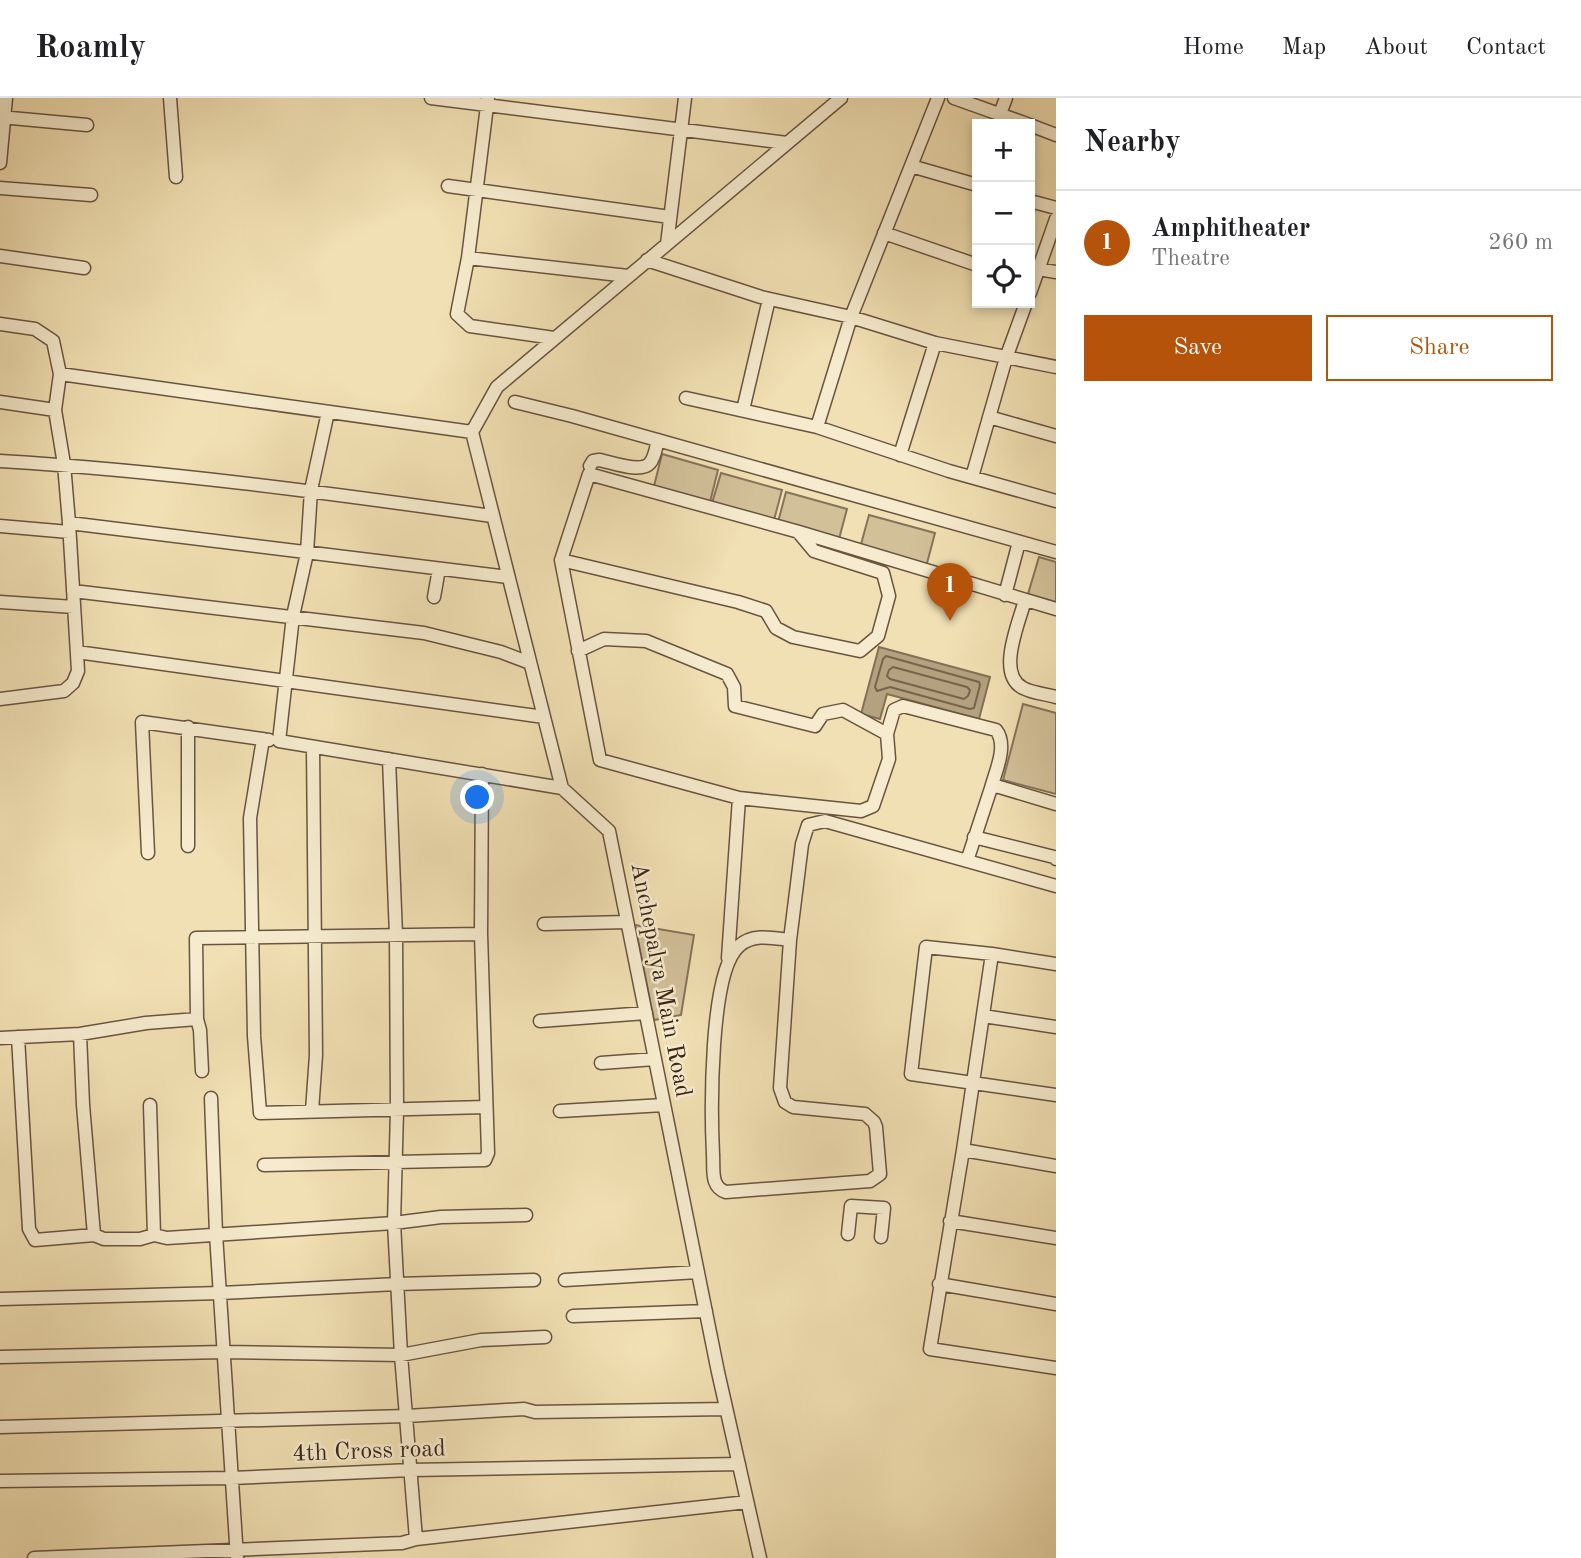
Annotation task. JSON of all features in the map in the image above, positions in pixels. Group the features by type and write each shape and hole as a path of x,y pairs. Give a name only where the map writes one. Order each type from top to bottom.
{"street":[{"path":"0,163 2,117 6,98"},
{"path":"170,98 176,177"},
{"path":"431,98 488,102 787,143"},
{"path":"667,244 685,98"},
{"path":"148,853 142,722 279,741 562,788 472,432 497,387 841,98"},
{"path":"817,427 851,317 938,98"},
{"path":"954,98 1013,119"},
{"path":"1000,114 1006,98"},
{"path":"488,102 468,258 457,314 470,326 554,338"},
{"path":"2,117 87,125"},
{"path":"1035,128 1056,135"},
{"path":"911,166 972,184"},
{"path":"448,186 670,217"},
{"path":"0,188 91,195"},
{"path":"1035,202 1056,208"},
{"path":"1035,276 1056,219"},
{"path":"884,233 972,263"},
{"path":"0,256 84,268"},
{"path":"468,258 628,276"},
{"path":"647,260 769,299 851,317 934,343 1056,367"},
{"path":"1038,269 1056,272"},
{"path":"743,410 769,299"},
{"path":"972,477 1006,358 1024,308"},
{"path":"0,324 35,329 53,341 60,374 55,410 64,464 78,671 73,683 64,691 0,699"},
{"path":"900,455 934,343"},
{"path":"60,374 472,432"},
{"path":"686,398 817,427 900,455 1056,501"},
{"path":"0,402 55,410"},
{"path":"515,402 1056,552"},
{"path":"279,741 293,616 307,552 311,490 328,412"},
{"path":"989,417 1056,436"},
{"path":"590,466 593,461 598,460 645,467 653,459 658,440"},
{"path":"0,460 64,464 311,490 492,516"},
{"path":"967,861 1003,744 996,730 903,706 894,710 887,734 889,760 873,806 861,811 739,798 600,760 561,560 589,474 799,532 1056,608"},
{"path":"0,526 69,528 307,552 508,577"},
{"path":"561,560 738,602 766,611 776,628 793,638 860,651 878,636 889,596 883,573 814,551 799,532"},
{"path":"1005,595 1019,542"},
{"path":"433,597 439,569"},
{"path":"73,591 424,633 501,652 530,663"},
{"path":"1025,600 1008,664 1013,677 1022,688 1056,697"},
{"path":"0,602 74,607"},
{"path":"578,651 604,639 646,641 727,674 734,687 735,706 815,726 823,715 843,709 887,734"},
{"path":"77,652 544,717"},
{"path":"188,727 188,846"},
{"path":"264,739 250,818 254,1035 260,1113 486,1107"},
{"path":"312,1111 316,1055 313,747"},
{"path":"389,759 396,935 397,1110 394,1223 401,1355 416,1539"},
{"path":"264,1165 485,1160 488,1153 481,934 482,775"},
{"path":"991,788 996,786 1056,804"},
{"name":"Anchepalya Main Road","path":"562,788 609,831 726,1409 760,1558"},
{"path":"739,798 728,960 714,1030 712,1128 715,1182 717,1187 726,1192 870,1181 880,1174 874,1122 865,1114 793,1107 785,1102 780,1088 790,940 802,844 808,825 825,821 1054,886 1056,871"},
{"path":"974,837 1054,856 1056,859"},
{"path":"544,924 627,922"},
{"path":"202,1071 197,1019 196,938 481,934"},
{"path":"728,960 740,944 760,936 790,940"},
{"path":"1056,964 926,947 911,1074 1056,1095"},
{"path":"992,954 964,1150 930,1349 1056,1368"},
{"path":"540,1021 646,1013"},
{"path":"983,1016 1056,1027"},
{"path":"0,1038 80,1034 146,1023 197,1019"},
{"path":"80,1034 94,1236"},
{"path":"18,1037 29,1229 35,1240 94,1236 104,1239 140,1239 154,1235 167,1238 394,1223 441,1217 526,1215"},
{"path":"601,1063 655,1059"},
{"path":"211,1098 216,1234 237,1554"},
{"path":"150,1105 154,1235"},
{"path":"560,1111 664,1105"},
{"path":"964,1150 1056,1166"},
{"path":"848,1234 850,1182"},
{"path":"851,1206 884,1208 881,1237"},
{"path":"950,1222 1056,1238"},
{"path":"565,1280 698,1272"},
{"path":"0,1299 534,1280"},
{"path":"939,1284 1056,1304"},
{"path":"573,1316 706,1311"},
{"path":"0,1357 223,1352 401,1355 481,1340 545,1337"},
{"path":"0,1427 407,1416 524,1409 535,1412 726,1409"},
{"name":"4th Cross road","path":"0,1480 231,1478 411,1470 739,1464"},
{"path":"34,1558 237,1554 402,1543 416,1539 747,1502"}],"shaded area":[{"path":"662,454 718,470 710,502 654,486"},
{"path":"721,473 782,490 774,520 712,503"},
{"path":"786,492 847,509 839,539 778,522"},
{"path":"869,515 935,533 926,567 860,548"},
{"path":"1039,557 1056,562 1056,602 1028,594"},
{"path":"1023,704 1056,713 1056,794 1003,780"},
{"path":"635,925 694,935 681,1015 654,1020"}],"water":[{"path":"879,647 990,677 979,719 887,694 880,719 861,714"}],"place":[{"name":"Amphitheater","path":"950,621"}]}
